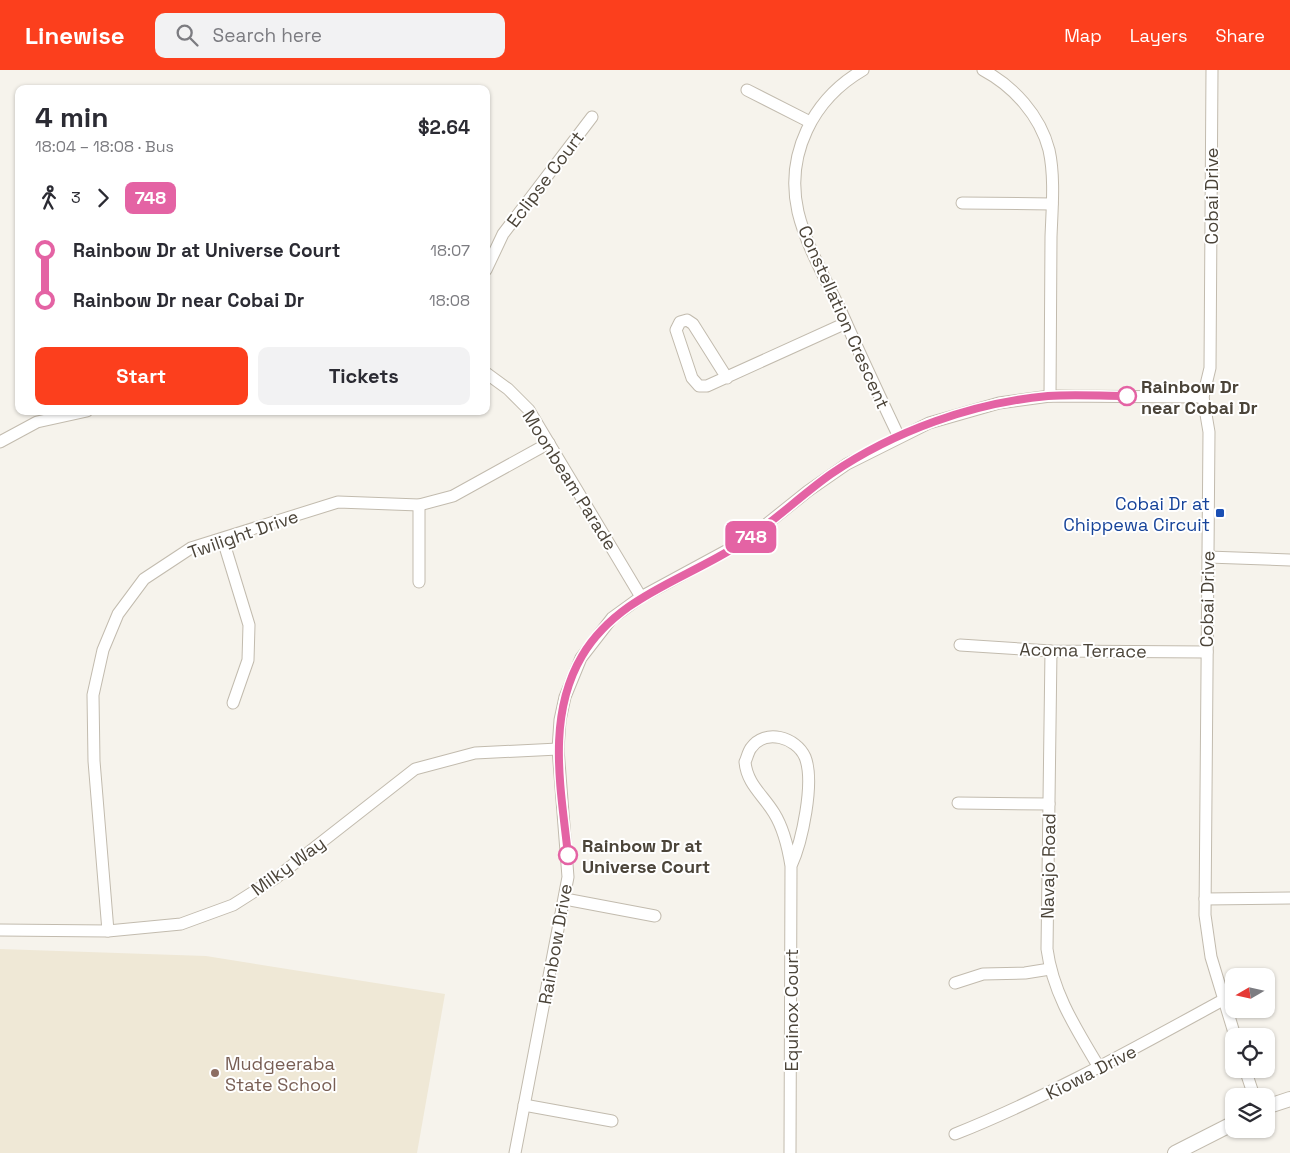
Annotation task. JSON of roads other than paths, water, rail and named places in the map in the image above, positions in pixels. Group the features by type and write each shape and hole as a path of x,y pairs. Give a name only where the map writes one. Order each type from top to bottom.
{"street":[{"name":"Constellation Crescent","path":"863,70 832,92 810,122 802,139 795,174 798,212 804,232 899,437"},
{"path":"983,70 1004,83 1018,96 1031,112 1048,148 1051,165 1052,204 1050,396"},
{"name":"Cobai Drive","path":"1212,70 1210,368 1203,396 1209,432 1205,899 1208,938 1223,1000 1232,1028"},
{"path":"747,90 810,122"},
{"name":"Eclipse Court","path":"490,262 503,234 592,117"},
{"path":"962,203 1052,204"},
{"path":"727,378 693,324 687,320 680,322 676,330 694,383 704,387 727,378 846,323"},
{"name":"Moonbeam Parade","path":"490,376 508,389 529,410 641,597"},
{"name":"Rainbow Drive","path":"515,1153 565,899 568,858 558,749 565,697 581,658 612,618 641,597 730,550 770,523 832,474 899,437 929,424 999,403 1050,396 1203,396"},
{"path":"0,442 37,422 69,415"},
{"name":"Twilight Drive","path":"108,931 94,761 93,695 103,650 118,614 144,579 191,548 223,540 338,502 419,505 453,496 549,443"},
{"path":"419,505 419,582"},
{"path":"223,540 249,625 248,660 233,703"},
{"path":"1208,556 1290,560"},
{"name":"Acoma Terrace","path":"960,645 1051,651 1207,652"},
{"name":"Navajo Road","path":"1051,651 1047,949 1050,969 1065,1008 1100,1069"},
{"name":"Equinox Court","path":"790,1153 791,866 780,823 750,781 746,772 745,762 751,747 765,739 778,736 786,738 800,749 808,769 805,807 796,854 791,866"},
{"name":"Milky Way","path":"0,930 108,931 181,924 232,905 276,877 415,769 475,753 558,749"},
{"path":"958,803 1049,804"},
{"path":"1205,899 1290,898"},
{"path":"565,899 655,916"},
{"path":"955,983 983,974 1025,973 1050,969"},
{"name":"Kiowa Drive","path":"955,1134 1012,1112 1100,1069 1223,1000"},
{"path":"1275,1104 1290,1099"},
{"path":"524,1105 612,1121"},
{"path":"1175,1153 1225,1128"}],"place":[{"name":"Rainbow Dr near Cobai Dr","path":"1127,396"},
{"name":"Cobai Dr at Chippewa Circuit","path":"1220,513"},
{"name":"Rainbow Dr at Universe Court","path":"568,855"},
{"name":"Mudgeeraba State School","path":"215,1073"}]}
